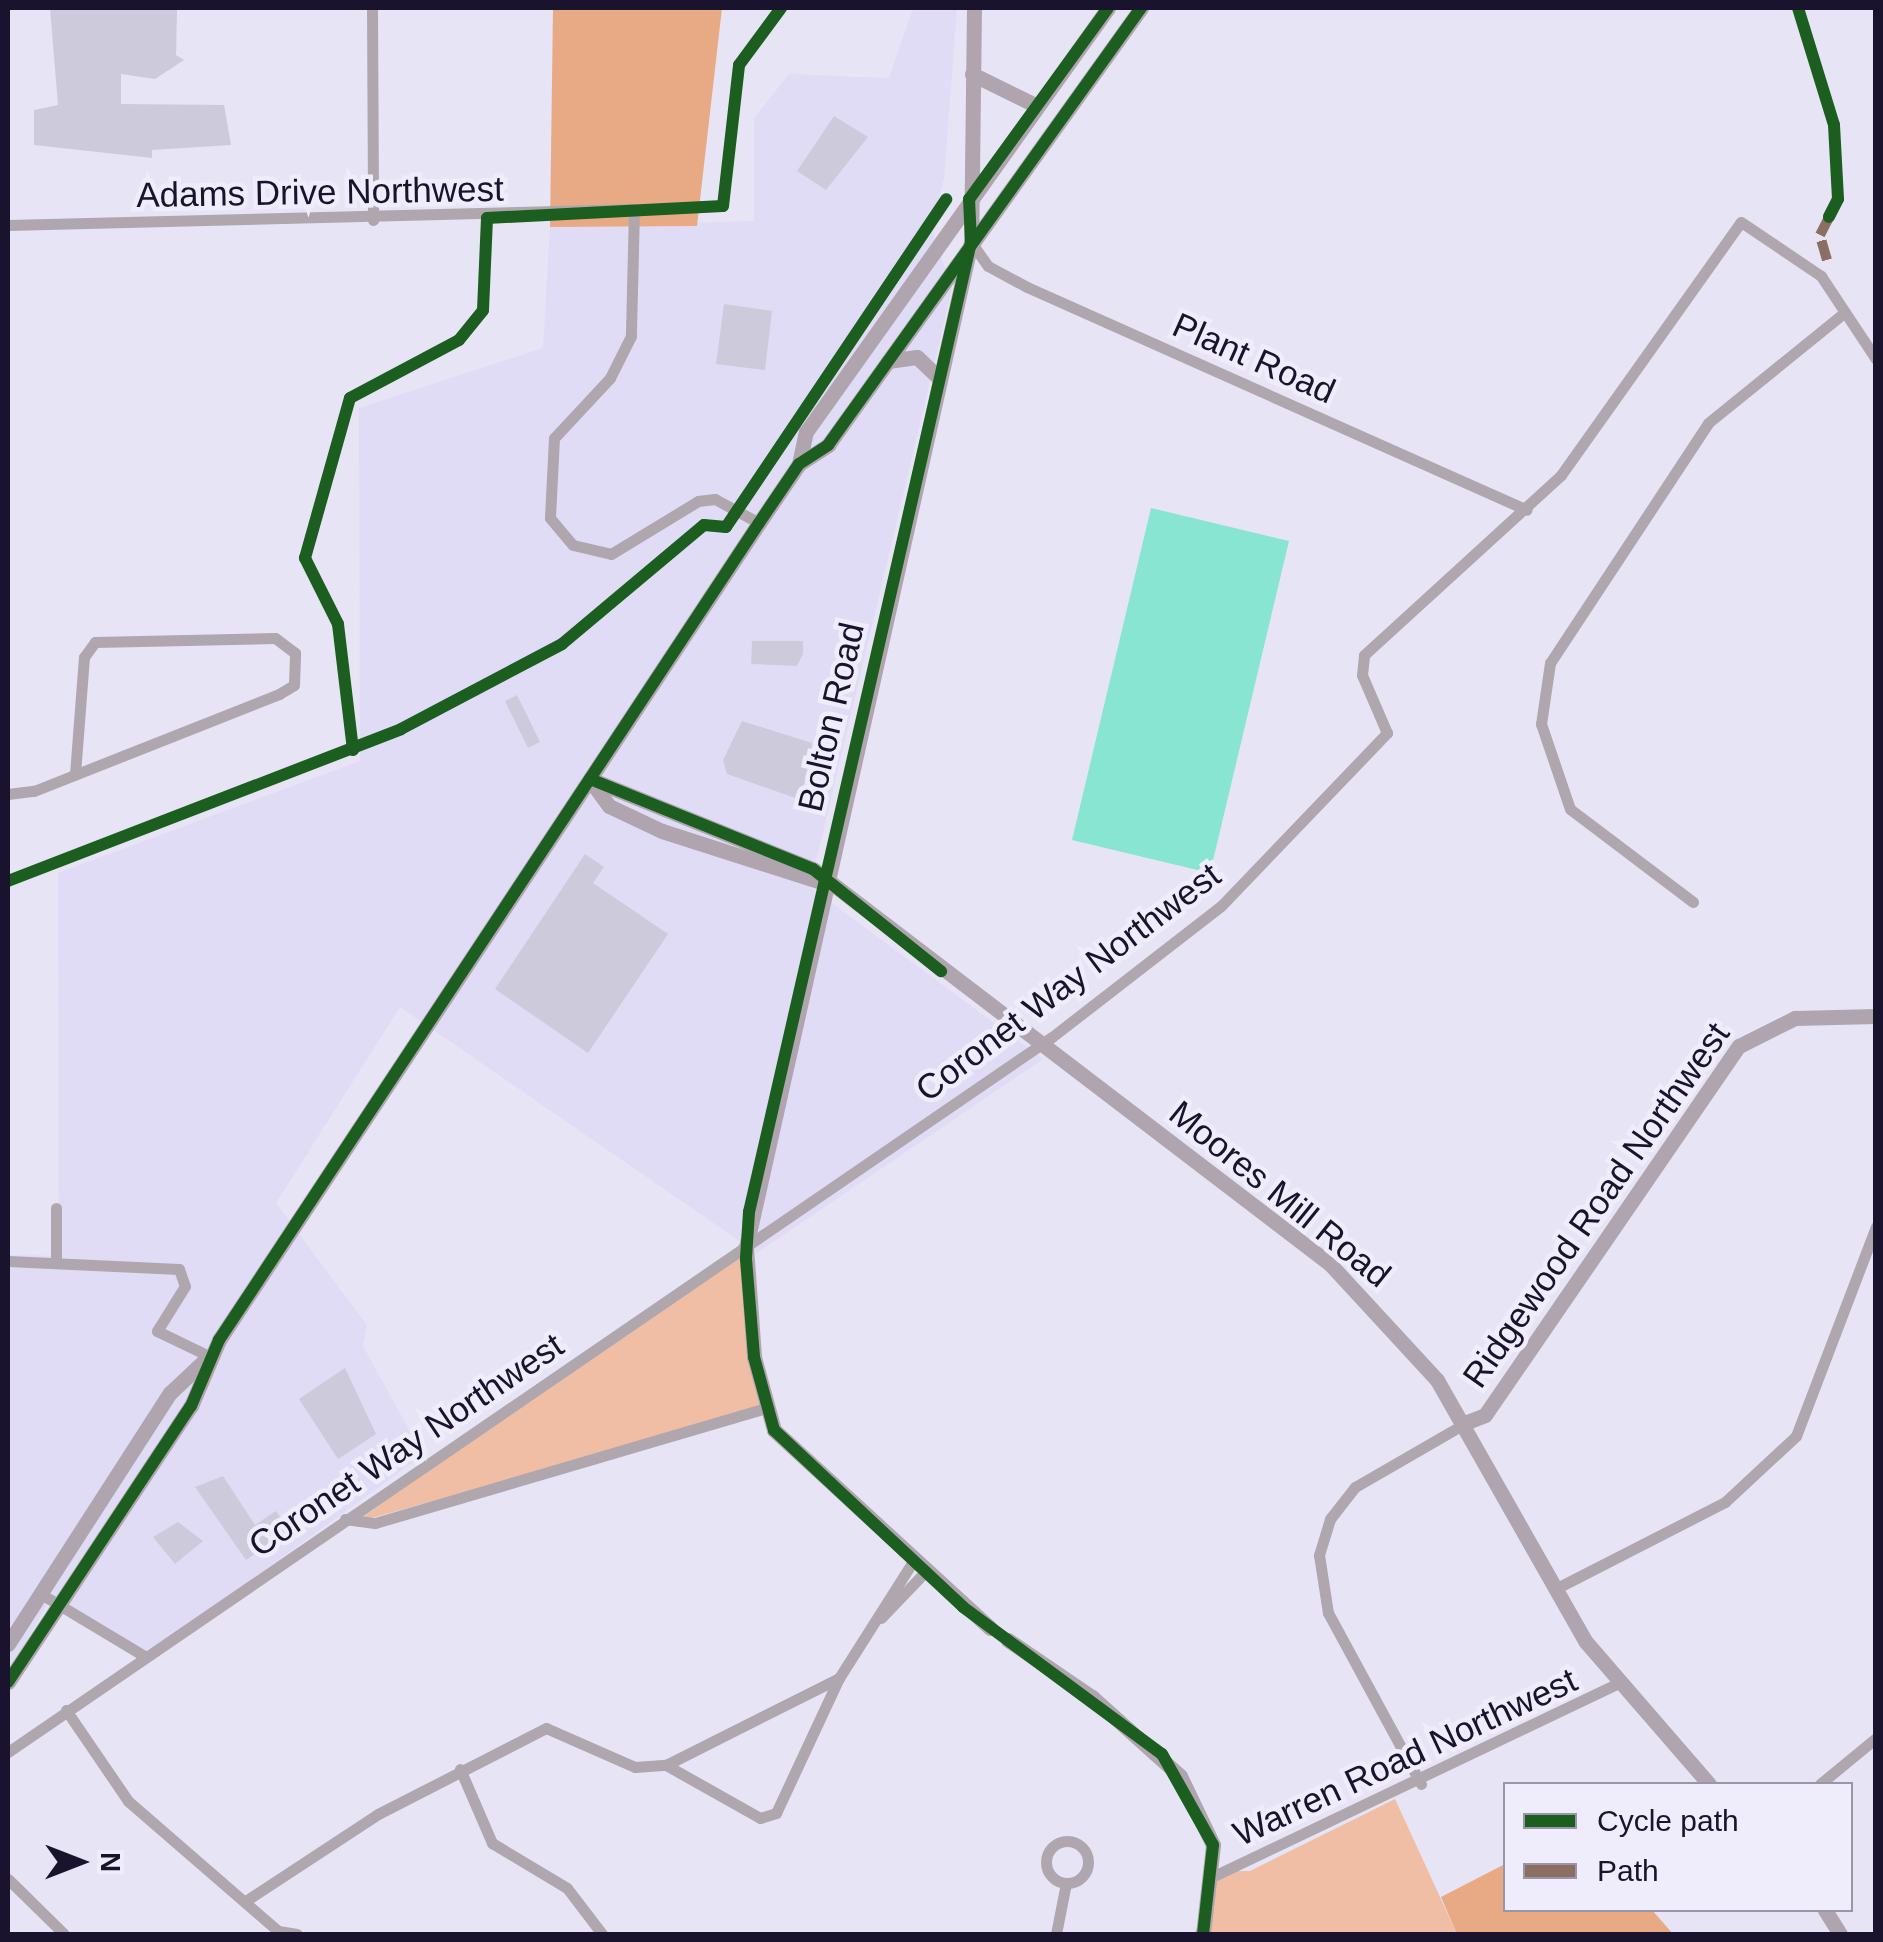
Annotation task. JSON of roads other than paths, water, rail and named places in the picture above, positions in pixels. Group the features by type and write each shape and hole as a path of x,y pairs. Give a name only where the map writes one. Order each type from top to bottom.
{"street":[{"path":"372,8 373,220"},
{"name":"Bolton Road","path":"766,1408 746,1247 824,883 971,242 974,8"},
{"path":"800,464 806,432 1108,8"},
{"path":"8,1644 170,1393 209,1356 759,523 800,464 828,445 1141,8"},
{"path":"972,74 1037,106"},
{"name":"Adams Drive Northwest","path":"8,225 373,220 632,209 631,336 610,378 554,438 550,518 572,544 611,554 698,501 715,499 759,523"},
{"name":"Coronet Way Northwest","path":"8,1752 1040,1045 1221,906 1387,732 1362,675 1364,655 1561,475 1741,222 1821,276 1876,358"},
{"name":"Plant Road","path":"971,242 988,266 1027,288 1526,510"},
{"path":"1694,902 1570,808 1546,752 1546,678 1564,634 1708,423 1845,312"},
{"path":"888,361 917,358 940,380"},
{"path":"8,794 75,775 279,694 294,685 295,653 275,638 95,642 84,657 75,775"},
{"name":"Moores Mill Road","path":"590,779 814,869 824,883 1259,1208 1366,1298 1467,1422 1615,1685 1707,1782"},
{"name":"Ridgewood Road Northwest","path":"1421,1784 1328,1613 1319,1555 1355,1486 1485,1415 1739,1046 1795,1018 1876,1016"},
{"path":"56,1208 56,1263"},
{"path":"1557,1588 1725,1502 1796,1436 1876,1227"},
{"path":"8,1262 179,1268 185,1286 157,1331 209,1356"},
{"path":"8,1682 191,1406 209,1356"},
{"path":"345,1519 375,1523 766,1408 788,1448 918,1568 990,1628"},
{"path":"666,1765 760,1818 776,1813 840,1678 918,1568"},
{"path":"41,1594 144,1656"},
{"path":"1008,1640 1162,1754 1203,1817 1216,1875 1203,1934"},
{"path":"247,1900 460,1769 546,1728 635,1767 666,1765 840,1678"},
{"name":"Warren Road Northwest","path":"1216,1875 1421,1784 1615,1685"},
{"path":"66,1710 128,1801 247,1900 278,1931 297,1934"},
{"path":"1822,1782 1876,1738"},
{"path":"460,1769 492,1843 567,1888 602,1934"},
{"path":"8,1879 64,1934"},
{"path":"1056,1934 1066,1882"},
{"path":"1826,1912 1840,1934"}]}
